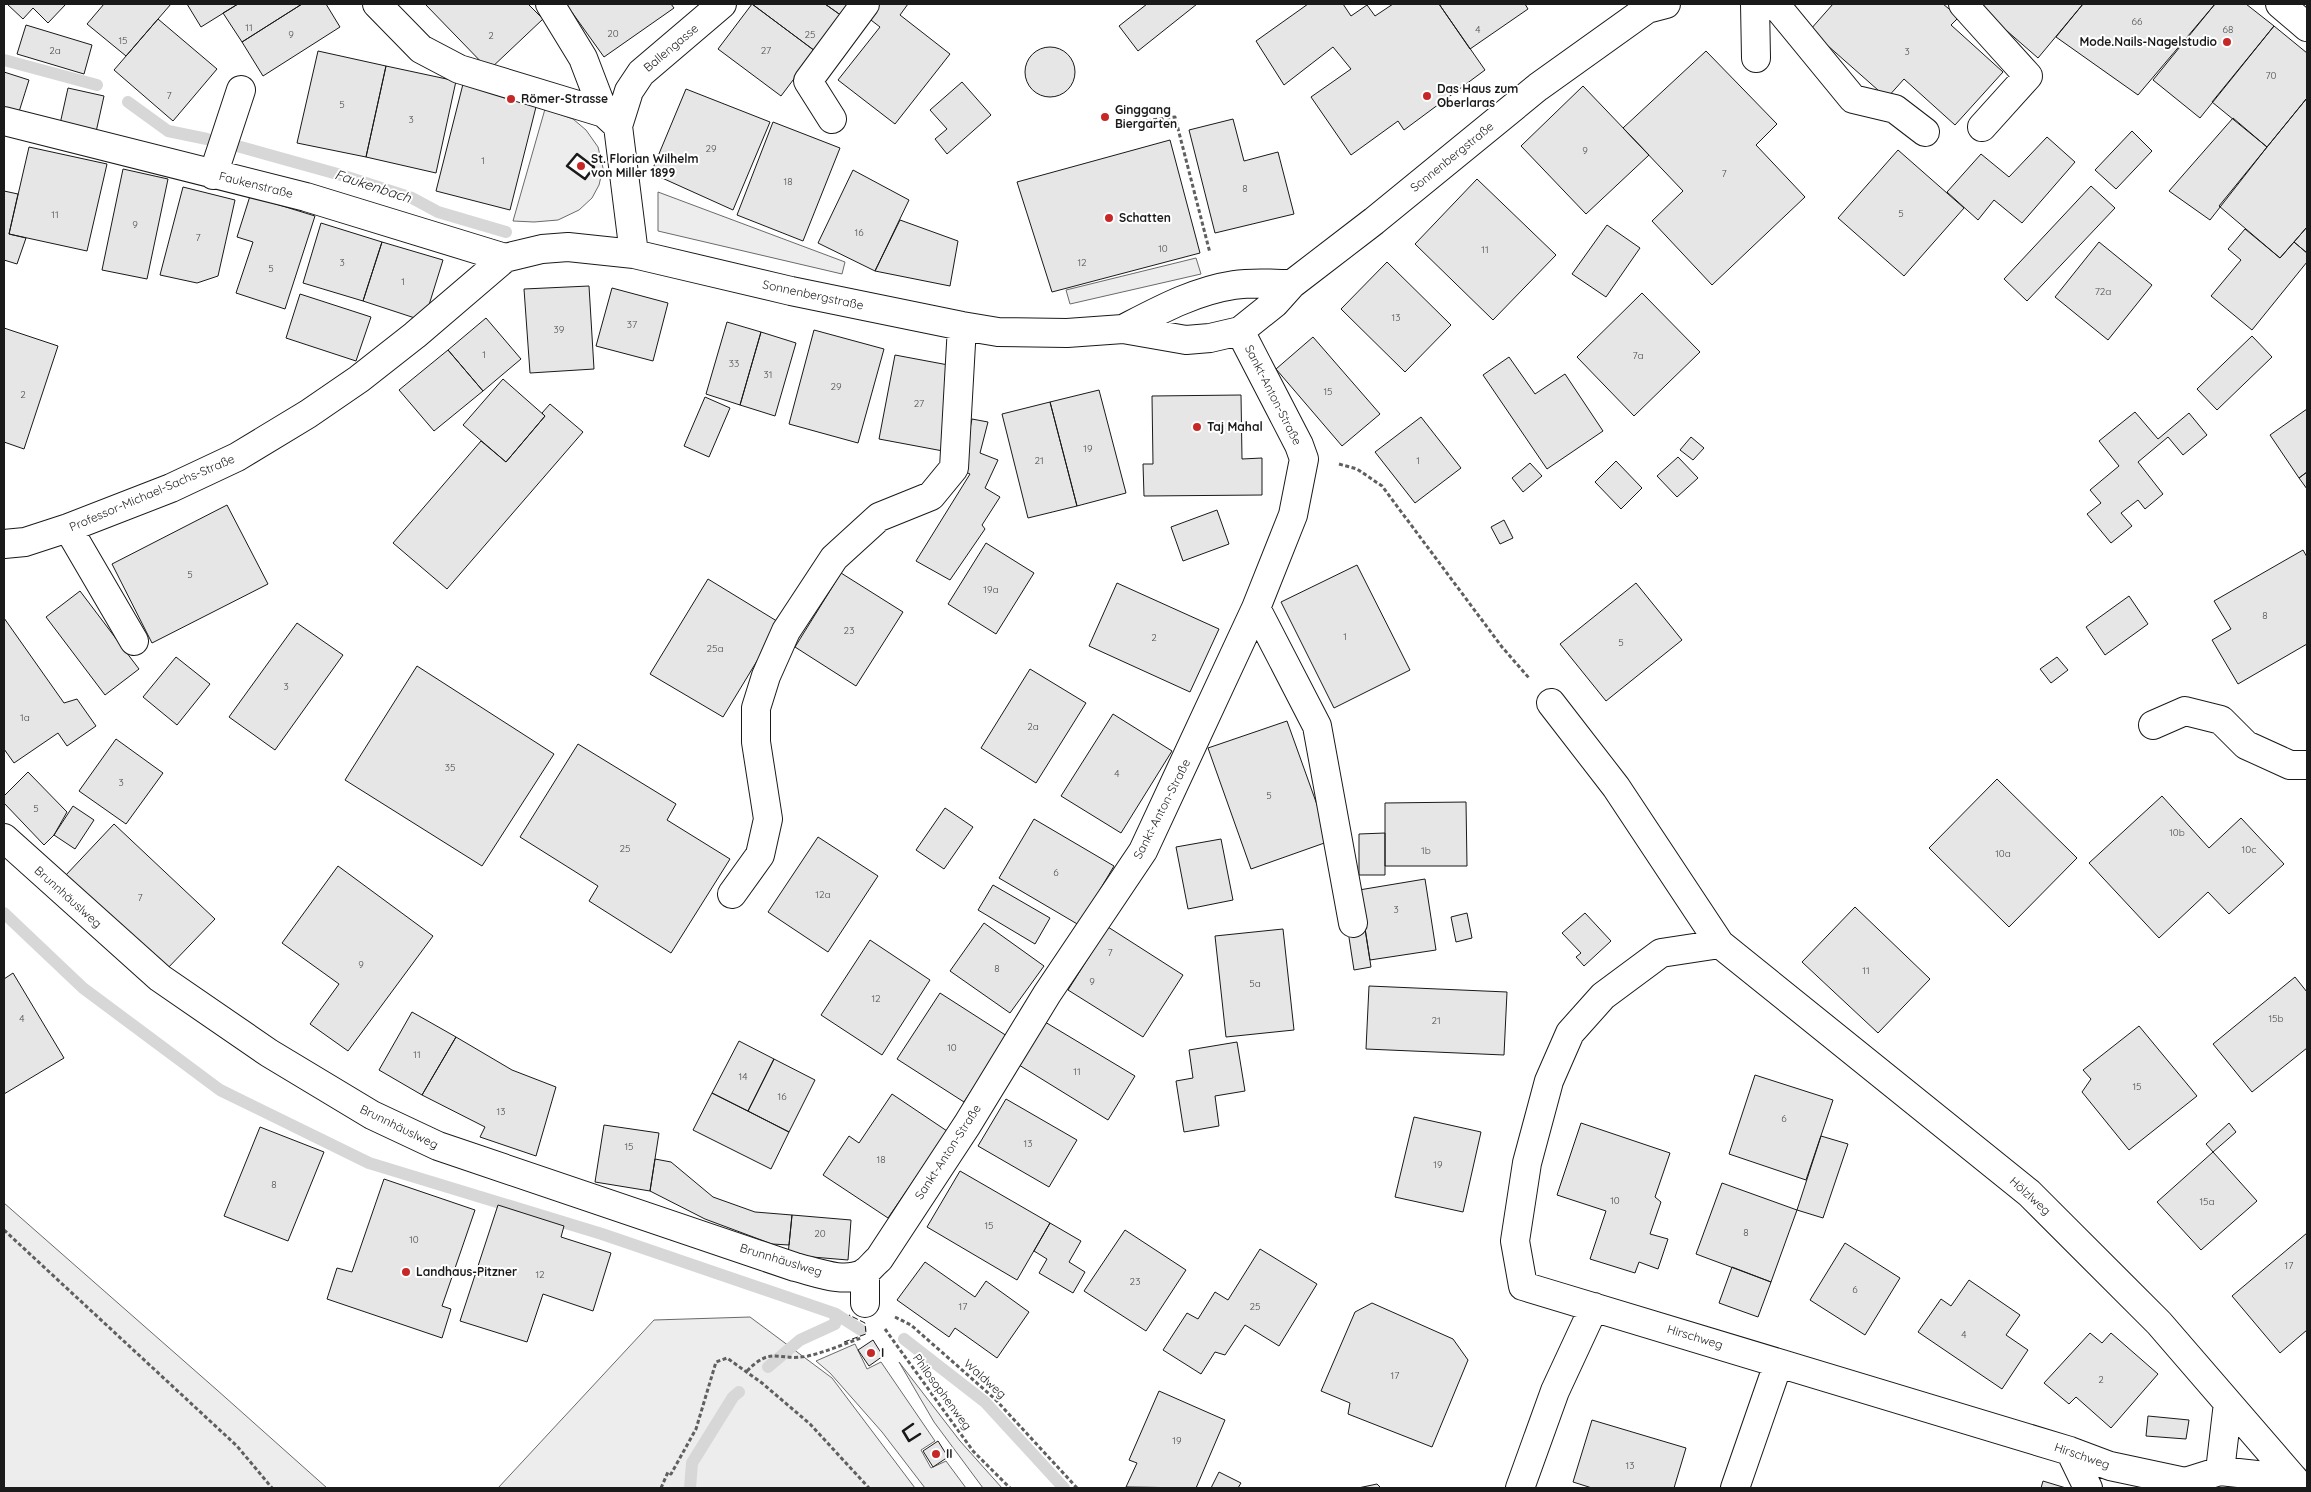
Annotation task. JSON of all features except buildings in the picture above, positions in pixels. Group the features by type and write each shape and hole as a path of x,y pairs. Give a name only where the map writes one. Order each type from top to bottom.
{"street":[{"path":"377,4 421,48 439,60 459,69 611,120"},
{"path":"550,4 583,58 611,120 634,254"},
{"name":"Ballengasse","path":"611,120 641,73 722,4"},
{"path":"832,118 808,81 865,4"},
{"path":"1755,4 1756,58"},
{"path":"1775,4 1853,99 1895,109 1925,132"},
{"path":"1963,4 2028,76 1982,127"},
{"path":"2280,4 2307,27"},
{"name":"Sonnenbergstraße","path":"505,258 542,249 568,247 634,254 791,291 962,326 1028,334 1123,329 1186,340 1210,338 1240,331 1270,308 1292,284 1374,221 1538,87 1652,5"},
{"path":"213,175 240,90"},
{"name":"Faukenstraße","path":"4,121 306,197 505,258"},
{"name":"Professor-Michael-Sachs-Straße","path":"14,543 68,528 171,488 237,457 308,414 359,379 408,341 505,258"},
{"name":"Sonnenbergstraße","path":"1123,329 1162,309 1218,288 1235,285 1292,284"},
{"path":"732,894 760,855 768,819 756,742 756,708 766,676 786,631 834,558 879,517 931,496 954,468 962,326"},
{"name":"Sankt-Anton-Straße","path":"865,1272 884,1252 967,1125 1047,994 1143,851 1256,608 1293,515 1304,459 1299,445 1240,331"},
{"path":"68,528 134,641"},
{"path":"4,560 14,543"},
{"path":"1256,608 1318,726 1353,923"},
{"name":"Hölzlweg","path":"1550,703 1616,787 1720,944 2029,1193 2160,1323 2298,1484"},
{"path":"2153,724 2185,711 2221,720 2246,745 2290,765 2307,765"},
{"name":"Brunnhäuslweg","path":"4,838 160,978 269,1053 397,1128 438,1146 523,1176 795,1266 832,1276 849,1277 865,1272"},
{"name":"Hirschweg","path":"1720,944 1661,953 1603,996 1570,1034 1549,1081 1527,1163 1515,1242 1523,1286 2070,1451 2110,1466 2184,1482 2220,1470 2298,1484"},
{"path":"865,1272 865,1303"},
{"path":"1520,1488 1555,1391 1594,1307"},
{"path":"1735,1488 1778,1364"},
{"path":"2220,1470 2228,1403"},
{"path":"2070,1451 2088,1488"}],"path":[{"path":"1121,124 1175,117 1218,288"},
{"path":"1304,459 1357,469 1382,486 1502,647 1550,703"},
{"path":"4,1230 236,1446 272,1488"},
{"path":"747,1372 758,1360 769,1355 811,1355 868,1336 865,1303"},
{"name":"Philosophenweg","path":"865,1303 973,1451 1010,1488"},
{"name":"Waldweg","path":"865,1303 911,1325 995,1399 1077,1488"},
{"path":"661,1488 668,1472 670,1474 696,1429 716,1362 727,1358 762,1383 810,1424 869,1488"}],"shaded area":[{"path":"545,109 573,119 586,130 598,147 603,168 599,185 592,198 579,210 558,220 513,221","holes":["577,154 594,167 585,179 567,166"]},
{"path":"658,192 845,262 842,274 658,231"},
{"path":"1196,258 1201,274 1070,304 1066,290"},
{"path":"4,1203 217,1390 327,1488 4,1488"},
{"path":"750,1317 832,1378 915,1488 498,1488 654,1320"},
{"path":"855,1344 867,1369 881,1362 935,1441 921,1450 931,1468 946,1461 966,1488 925,1488 882,1432 830,1373 816,1361"},
{"path":"899,1362 960,1441 1002,1488 983,1488 934,1422"}],"waterway":[{"name":"Faukenbach","path":"4,60 97,85"},
{"name":"Faukenbach","path":"128,102 168,131 207,139"},
{"name":"Faukenbach","path":"237,146 341,175 412,198 438,212 506,232"},
{"path":"4,913 83,988 220,1090 369,1163 602,1234 836,1314 861,1330"},
{"path":"768,1367 800,1340 835,1324 836,1314"},
{"path":"904,1339 985,1402 1064,1488"},
{"path":"690,1488 692,1463 733,1397 739,1392"}],"fence":[{"path":"844,1342 866,1334 865,1323 849,1315"}],"wall":[{"path":"577,154 594,167 585,179 567,166 577,154"},
{"path":"913,1424 903,1431 909,1441 920,1434"}],"place":[{"name":"Mode.Nails-Nagelstudio","path":"2227,42"},
{"name":"Das Haus zum Oberlaras","path":"1427,96"},
{"name":"Römer-Strasse","path":"511,99"},
{"name":"Ginggang Biergarten","path":"1105,117"},
{"name":"St. Florian Wilhelm von Miller 1899","path":"581,166"},
{"name":"Schatten","path":"1109,218"},
{"name":"Taj Mahal","path":"1197,427"},
{"name":"Landhaus-Pitzner","path":"406,1272"},
{"name":"I","path":"871,1353"},
{"name":"II","path":"936,1454"}]}
